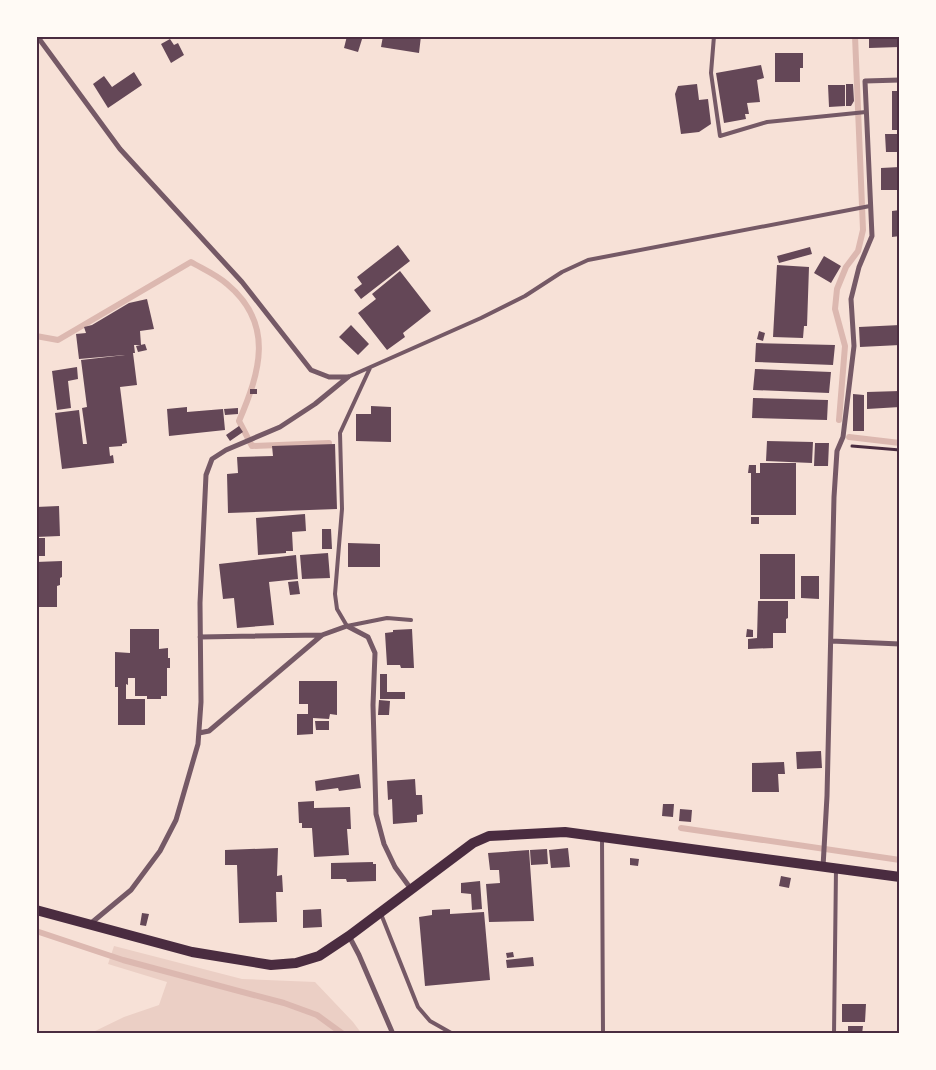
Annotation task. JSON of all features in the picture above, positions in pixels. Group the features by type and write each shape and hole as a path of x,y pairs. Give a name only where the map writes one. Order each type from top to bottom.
{"main road":[{"path":"36,910 192,952 271,965 296,963 319,956 349,936 473,843 489,836 565,832 900,877"}],"street":[{"path":"37,36 120,149 242,282 311,370 329,377 348,377"},
{"path":"823,868 837,451 843,438 854,346 851,299 859,267 872,236 867,207 864,113 865,81 900,80"},
{"path":"90,924 131,890 160,851 176,820 198,744 201,702 200,603 206,474 212,459 226,450 280,427 315,404 348,377"},
{"path":"200,637 322,635 347,626 368,637 374,653 376,814 384,844 395,867 411,889"},
{"path":"199,734 209,731 322,635"},
{"path":"831,641 900,644"},
{"path":"349,936 393,1034"}],"lane":[{"path":"714,36 711,73 720,136 766,122 864,113"},
{"path":"348,377 481,318 526,296 562,272 588,260 867,207"},
{"path":"370,368 340,433 342,509 335,594 337,609 347,626 387,618 411,620"},
{"path":"602,837 603,1034"},
{"path":"834,1034 836,869"},
{"path":"380,912 418,1007 430,1021 454,1034"}],"path":[{"path":"840,442 848,446 900,450"}],"shaded area":[{"path":"114,946 242,979 315,982 362,1034 89,1034 124,1017 159,1005 167,982 108,964"}],"building":[{"path":"347,36 363,36 358,52 344,48"},
{"path":"383,36 421,36 419,53 381,47"},
{"path":"793,36 824,36 824,39 793,38"},
{"path":"869,36 900,36 900,47 869,48"},
{"path":"170,39 174,45 178,43 184,55 171,63 161,44"},
{"path":"775,53 803,53 803,68 800,68 800,82 775,82"},
{"path":"761,65 764,78 757,80 760,102 747,103 749,114 745,114 746,119 724,123 716,73"},
{"path":"134,72 142,85 108,108 93,84 104,76 112,87"},
{"path":"697,84 699,100 708,99 711,124 699,132 681,134 675,94 678,86"},
{"path":"846,84 853,84 854,101 851,106 846,106"},
{"path":"828,85 845,85 845,106 829,107"},
{"path":"892,91 900,91 900,130 892,130"},
{"path":"885,134 900,134 900,152 886,152"},
{"path":"900,167 900,190 881,190 881,168"},
{"path":"900,210 900,236 892,237 892,211"},
{"path":"398,245 410,261 361,299 354,290 362,284 357,277"},
{"path":"810,247 812,254 779,263 777,256"},
{"path":"824,256 841,266 831,283 814,273"},
{"path":"777,265 809,267 807,326 804,326 803,338 773,337"},
{"path":"400,271 431,311 403,333 405,337 387,350 358,313 376,299 372,294"},
{"path":"147,299 154,329 140,331 141,345 134,345 135,353 133,353 137,385 120,387 127,443 122,444 122,446 109,447 110,456 113,455 114,463 62,469 55,413 79,410 83,444 87,444 82,408 87,407 81,360 125,355 79,359 76,334 86,333 84,327 92,325 129,303"},
{"path":"351,325 369,344 358,355 339,337"},
{"path":"900,325 900,345 860,347 859,327"},
{"path":"759,331 765,333 763,341 757,339"},
{"path":"756,343 835,345 833,365 755,362"},
{"path":"145,344 147,350 138,352 136,346"},
{"path":"77,367 78,379 68,381 71,408 57,410 52,371"},
{"path":"755,369 831,372 829,393 753,390"},
{"path":"250,389 257,389 257,394 250,394"},
{"path":"900,391 900,407 867,409 867,392"},
{"path":"853,394 864,395 864,431 853,431"},
{"path":"753,398 828,400 827,420 752,418"},
{"path":"371,406 391,407 391,442 356,441 356,414 371,414"},
{"path":"187,407 187,412 223,409 225,430 169,436 167,409"},
{"path":"238,408 238,414 225,415 224,409"},
{"path":"239,426 243,432 230,441 226,435"},
{"path":"767,441 813,442 812,463 766,461"},
{"path":"815,443 829,443 828,466 814,466"},
{"path":"335,444 337,509 228,513 227,474 238,473 237,457 273,456 272,446"},
{"path":"760,463 796,463 796,515 751,515 751,473 748,473 749,465 756,465 756,473 760,473"},
{"path":"59,506 60,536 36,537 36,507"},
{"path":"305,514 306,531 292,532 293,551 258,555 256,518"},
{"path":"751,517 759,517 759,524 751,524"},
{"path":"322,529 331,529 332,549 322,549"},
{"path":"36,538 45,538 45,556 36,556"},
{"path":"348,543 380,544 380,567 348,567"},
{"path":"328,553 330,578 302,579 300,555"},
{"path":"760,554 795,554 795,599 760,599"},
{"path":"296,555 298,579 269,582 274,625 237,628 234,598 223,599 219,564"},
{"path":"62,561 62,577 60,578 60,585 57,586 57,607 36,607 36,562"},
{"path":"801,576 819,576 819,599 801,598"},
{"path":"298,581 300,594 290,595 288,582"},
{"path":"758,601 788,601 786,633 773,633 773,648 748,649 748,639 757,638"},
{"path":"130,629 159,629 159,649 168,648 168,658 170,658 170,668 167,668 167,696 161,696 161,699 147,699 147,696 135,696 135,678 128,678 126,699 145,699 145,725 118,725 118,687 115,687 115,652 130,653"},
{"path":"412,629 414,668 387,665 385,633 393,632 393,630"},
{"path":"747,629 753,630 753,637 746,637"},
{"path":"380,674 387,674 387,692 405,692 405,699 380,699"},
{"path":"299,681 337,681 337,715 330,714 329,719 313,718 313,734 297,735 297,714 308,714 308,704 299,704"},
{"path":"379,700 390,701 389,715 378,715"},
{"path":"315,721 329,721 329,730 316,730"},
{"path":"821,751 822,768 797,769 796,752"},
{"path":"784,762 785,774 778,774 779,792 752,792 752,763"},
{"path":"359,774 361,788 339,791 338,788 316,791 315,781"},
{"path":"415,779 416,795 422,795 423,814 417,815 417,822 393,824 392,799 388,800 387,781"},
{"path":"314,801 314,808 350,807 351,829 347,829 349,855 314,857 312,828 302,828 302,823 299,823 298,802"},
{"path":"663,804 674,804 673,817 662,816"},
{"path":"680,809 692,810 691,822 679,821"},
{"path":"278,848 277,876 282,875 283,892 276,892 277,922 239,923 237,865 225,865 225,850"},
{"path":"568,848 570,867 551,868 549,850"},
{"path":"547,849 548,864 531,865 530,850"},
{"path":"529,850 534,921 489,922 486,884 500,883 499,870 490,870 488,853"},
{"path":"630,858 639,859 638,866 630,865"},
{"path":"373,862 373,864 376,864 376,881 347,882 346,879 331,879 331,863"},
{"path":"781,876 791,878 789,888 779,886"},
{"path":"480,881 482,909 472,910 471,894 461,893 461,883"},
{"path":"321,909 322,927 303,928 303,910"},
{"path":"450,909 450,914 484,912 490,980 425,986 419,917 432,915 432,910"},
{"path":"142,913 149,914 146,926 140,925"},
{"path":"513,952 514,957 507,958 506,953"},
{"path":"533,957 534,966 507,968 506,960"},
{"path":"842,1004 866,1004 865,1022 842,1022"},
{"path":"848,1026 863,1026 862,1034 848,1034"}],"waterway":[{"path":"839,420 845,346 835,309 837,289 846,267 858,251 863,230 855,36"},
{"path":"36,336 58,340 191,262 227,284 242,299 252,315 259,349 257,367 253,385 239,421 252,446 329,443"},
{"path":"849,437 900,443"},
{"path":"681,828 900,860"},
{"path":"36,931 123,960 284,1003 317,1015 343,1034"}]}
